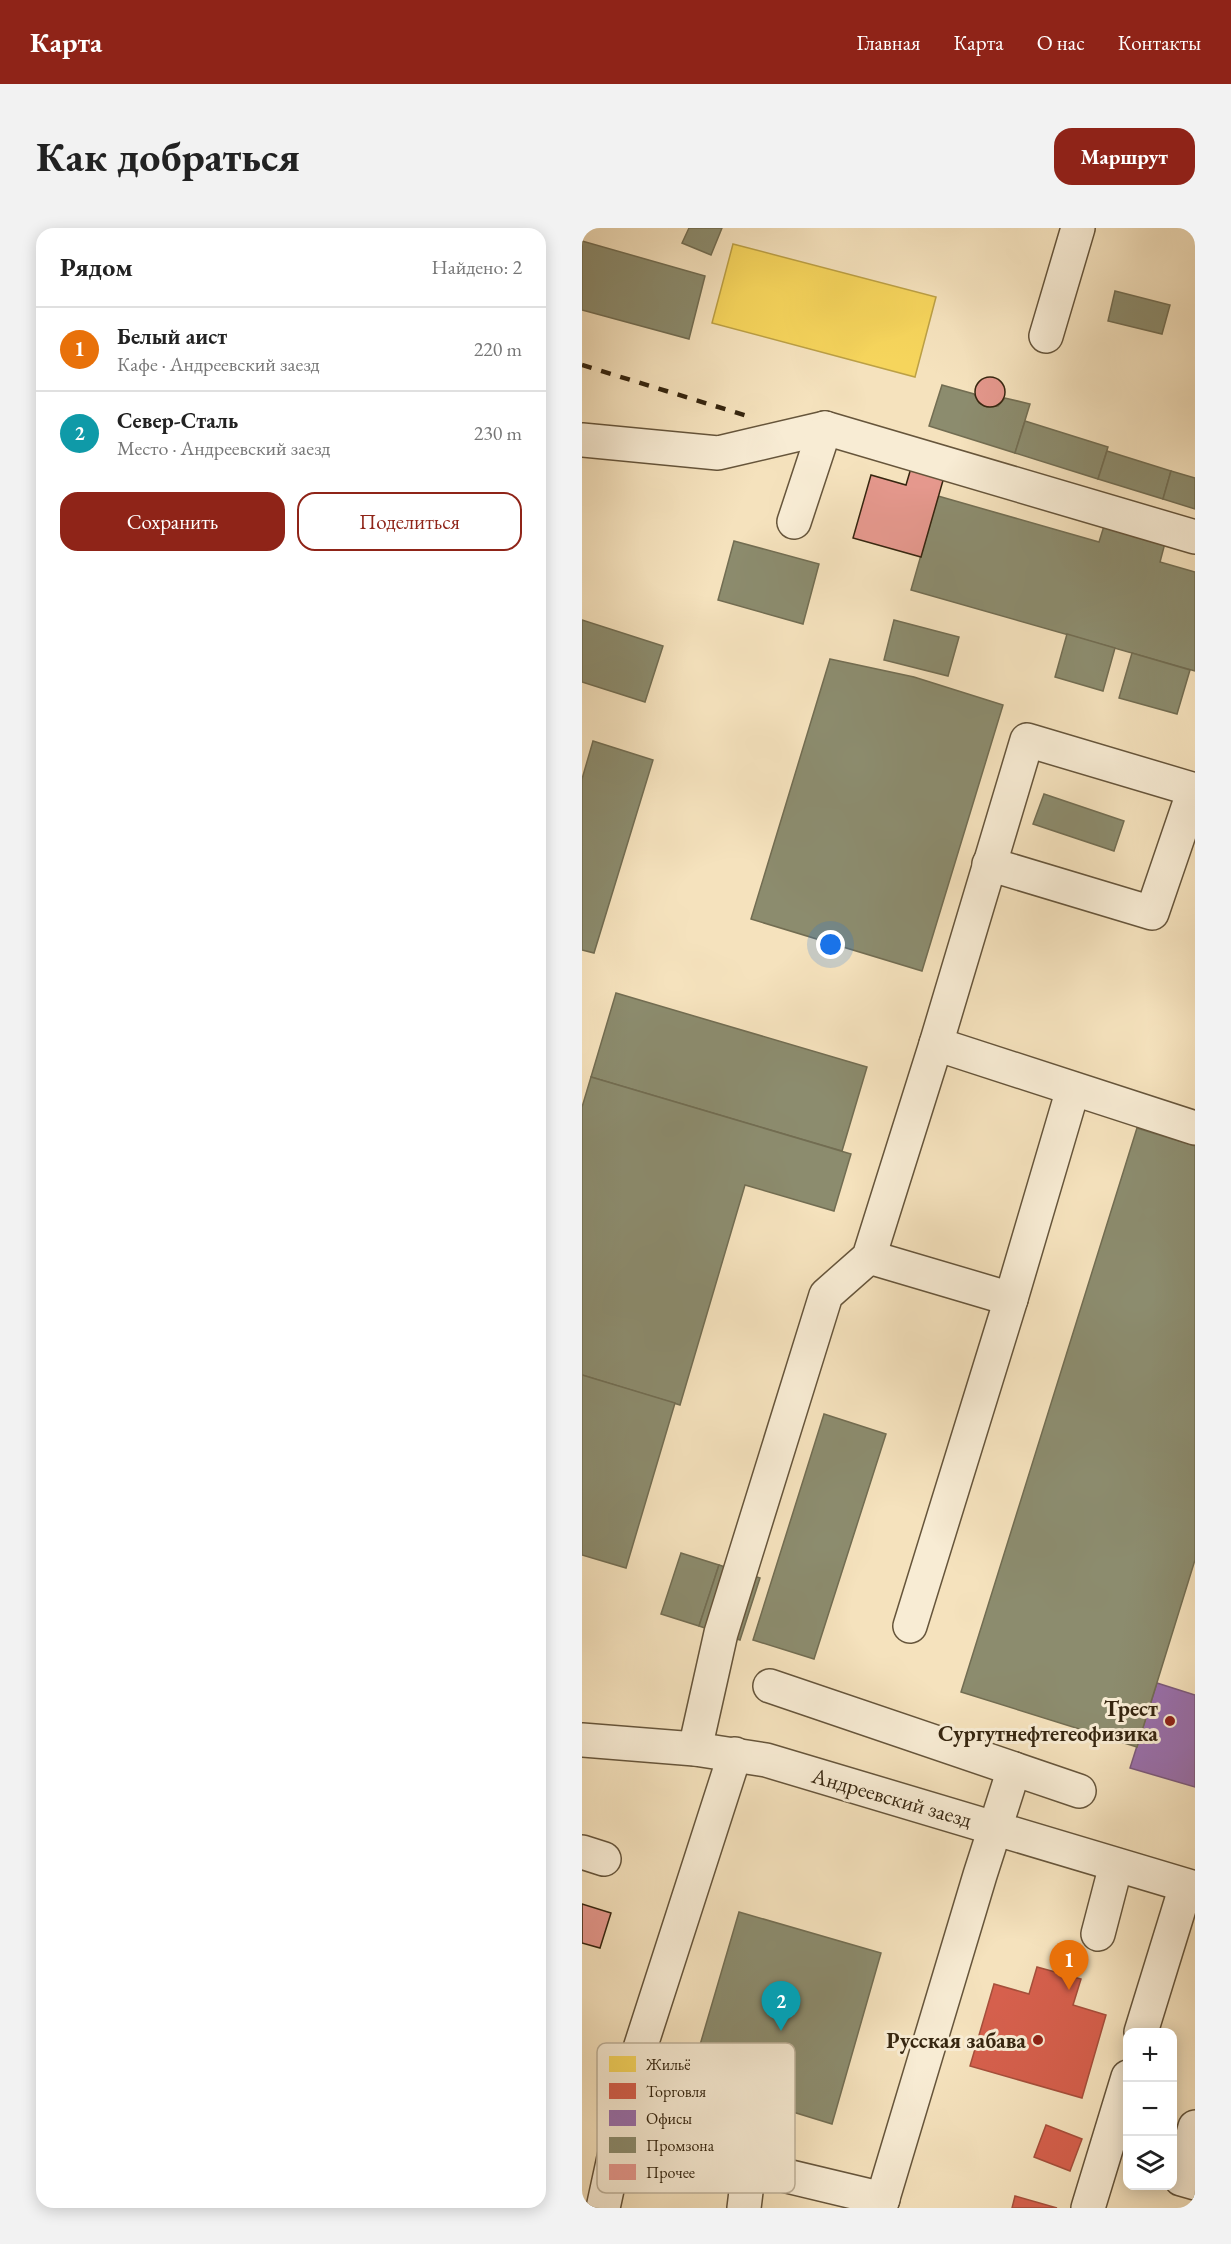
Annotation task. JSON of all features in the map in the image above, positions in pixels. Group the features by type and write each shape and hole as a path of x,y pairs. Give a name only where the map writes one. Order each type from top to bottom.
{"street":[{"path":"1046,336 1078,228"},
{"path":"794,522 825,428"},
{"path":"582,440 717,453 825,428 1195,537"},
{"path":"695,1749 721,1633 826,1295 869,1257 936,1044 989,864 1027,740 1194,790 1152,913 989,864"},
{"path":"936,1044 1195,1128"},
{"path":"910,1626 1073,1089"},
{"path":"869,1257 1011,1299"},
{"path":"770,1686 1080,1791"},
{"name":"Андреевский заезд","path":"582,1740 695,1749 766,1760 1191,1887"},
{"path":"642,2043 735,1754"},
{"path":"795,2180 881,2204 1014,1769"},
{"path":"1098,1934 1116,1864"},
{"path":"1142,2028 1191,1887"},
{"path":"1088,2208 1126,2082"},
{"path":"1195,2127 1181,2179 1195,2183"},
{"path":"603,2208 606,2193"},
{"path":"744,2208 746,2193"}],"building: Жильё":[{"path":"733,244 936,297 915,377 712,323"}],"building: Торговля":[{"name":"Русская забава","path":"1037,1967 1081,1979 1073,2005 1106,2015 1082,2098 970,2066 994,1984 1029,1994"},
{"path":"1046,2125 1082,2139 1070,2171 1034,2157"},
{"path":"1015,2196 1057,2208 1012,2208"}],"building: Офисы":[{"name":"Трест Сургутнефтегеофизика","path":"1157,1683 1195,1695 1195,1787 1130,1768"}],"building: Промзона":[{"path":"689,228 722,228 711,255 682,243"},
{"path":"582,241 705,276 689,339 582,310"},
{"path":"1115,291 1170,305 1162,334 1108,321"},
{"path":"942,385 974,394 979,403 987,407 998,406 1005,398 1030,404 1015,453 929,426"},
{"path":"1025,421 1108,447 1098,479 1015,453"},
{"path":"1107,451 1171,471 1163,499 1098,479"},
{"path":"1171,471 1195,478 1195,509 1163,499"},
{"path":"938,496 1099,542 1104,526 1165,543 1160,562 1195,572 1195,671 911,590"},
{"path":"734,541 819,564 803,624 718,600"},
{"path":"582,620 663,646 645,702 582,682"},
{"path":"894,620 959,637 948,676 884,660"},
{"path":"1067,634 1115,648 1103,691 1055,677"},
{"path":"1132,653 1190,670 1177,714 1119,698"},
{"path":"830,659 914,677 1003,705 922,971 751,919"},
{"path":"593,741 653,760 594,953 582,950 582,779"},
{"path":"1044,794 1124,821 1114,851 1033,824"},
{"path":"616,993 867,1067 842,1151 591,1077"},
{"path":"591,1077 851,1154 834,1211 745,1185 680,1405 582,1375 582,1107"},
{"path":"1137,1128 1195,1146 1195,1560 1137,1747 961,1692"},
{"path":"582,1375 675,1403 626,1568 582,1555"},
{"path":"824,1414 886,1434 814,1659 753,1640"},
{"path":"681,1553 719,1565 699,1626 661,1614"},
{"path":"719,1565 760,1578 740,1640 699,1626"},
{"path":"739,1912 881,1953 832,2124 795,2113 795,2043 701,2043"}],"building: Прочее":[{"path":"990,377 1001,381 1005,392 1001,403 990,407 979,403 975,392 979,381"},
{"path":"911,468 944,477 921,557 853,538 871,475 906,485"},
{"path":"582,1904 611,1913 600,1948 582,1943"}],"railway":[{"path":"582,365 754,418"}],"place":[{"name":"Трест Сургутнефтегеофизика","path":"1170,1721"},
{"name":"Белый аист","path":"1069,1990"},
{"name":"Север-Сталь","path":"781,2031"},
{"name":"Русская забава","path":"1038,2040"}]}
